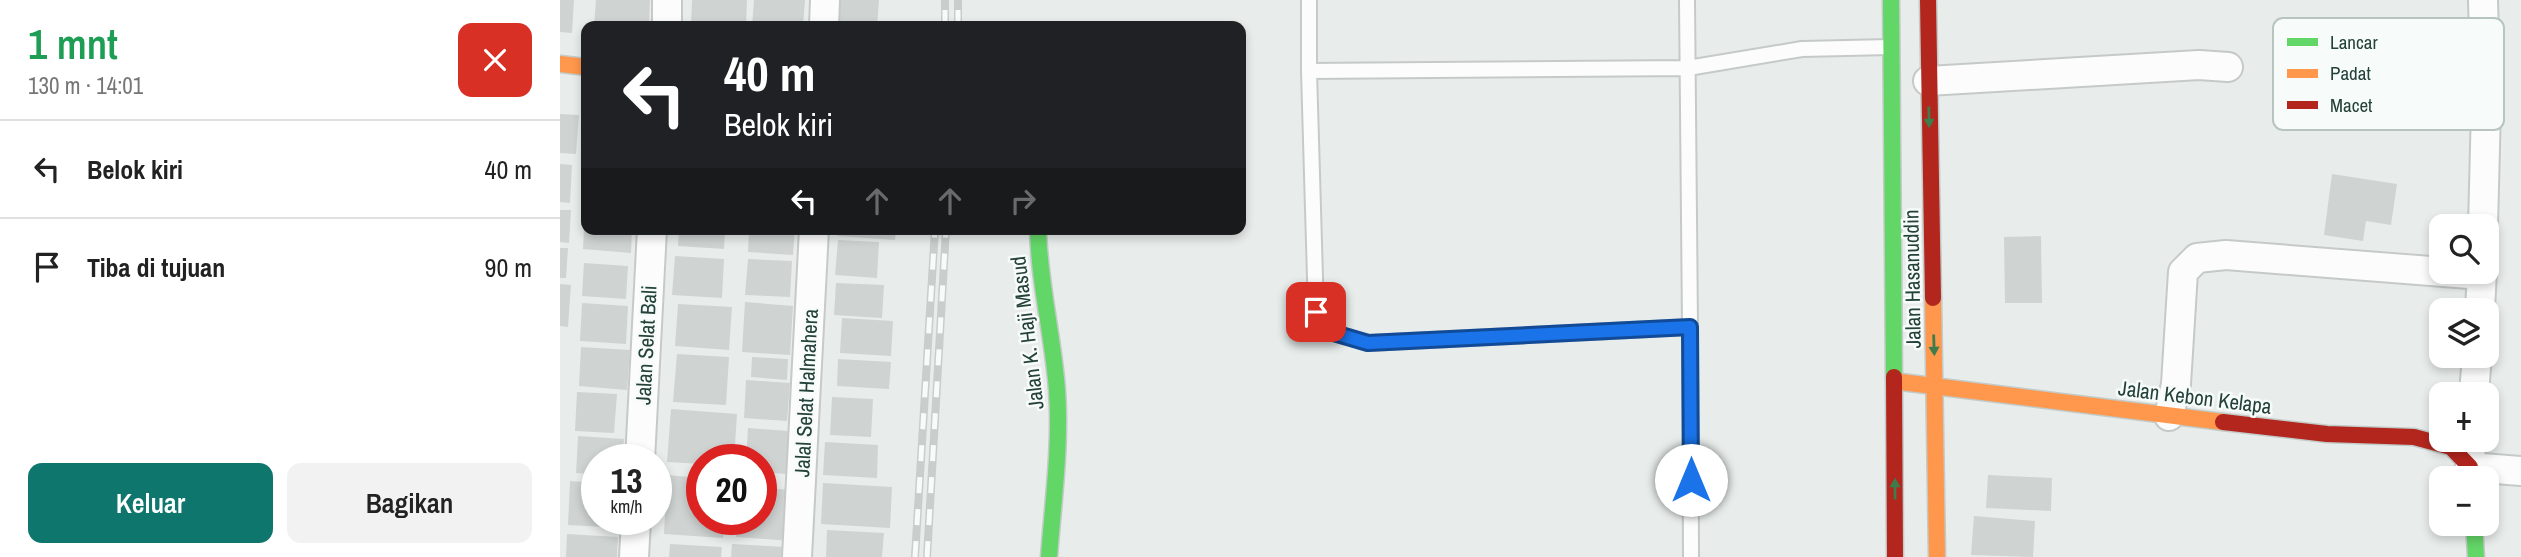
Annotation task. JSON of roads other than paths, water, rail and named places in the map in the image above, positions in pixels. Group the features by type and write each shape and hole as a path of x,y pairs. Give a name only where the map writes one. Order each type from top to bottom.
{"main road":[{"name":"Jalan Hasanuddin","path":"1891,0 1895,557"},
{"name":"Jalan Hasanuddin","path":"1928,0 1937,557"},
{"path":"560,64 581,66"},
{"name":"Jalan K. Haji Masud","path":"1038,235 1042,298 1058,412 1049,557"},
{"name":"Jalan Kebon Kelapa","path":"1895,381 2169,416 2327,433 2414,437 2451,447 2471,461"},
{"path":"2475,536 2476,557"}],"street":[{"path":"667,0 667,21"},
{"path":"824,21 825,0"},
{"path":"2483,0 2484,18"},
{"path":"1928,81 2199,65 2228,67"},
{"path":"2483,214 2485,130"},
{"name":"Jalan Selat Bali","path":"641,444 652,235"},
{"name":"Jalal Selat Halmahera","path":"797,557 814,235"},
{"path":"2169,416 2176,384 2183,272 2197,258 2226,255 2429,269"},
{"path":"2471,461 2521,471"},
{"path":"634,557 635,535"}],"lane":[{"path":"1309,0 1316,312 1334,333 1368,343 1690,327"},
{"path":"1687,0 1691,557"},
{"path":"1309,71 1688,68 1802,49 1892,47"}],"railway":[{"path":"945,0 945,21"},
{"path":"958,0 958,21"},
{"path":"915,557 935,235"},
{"path":"927,557 946,235"}]}
